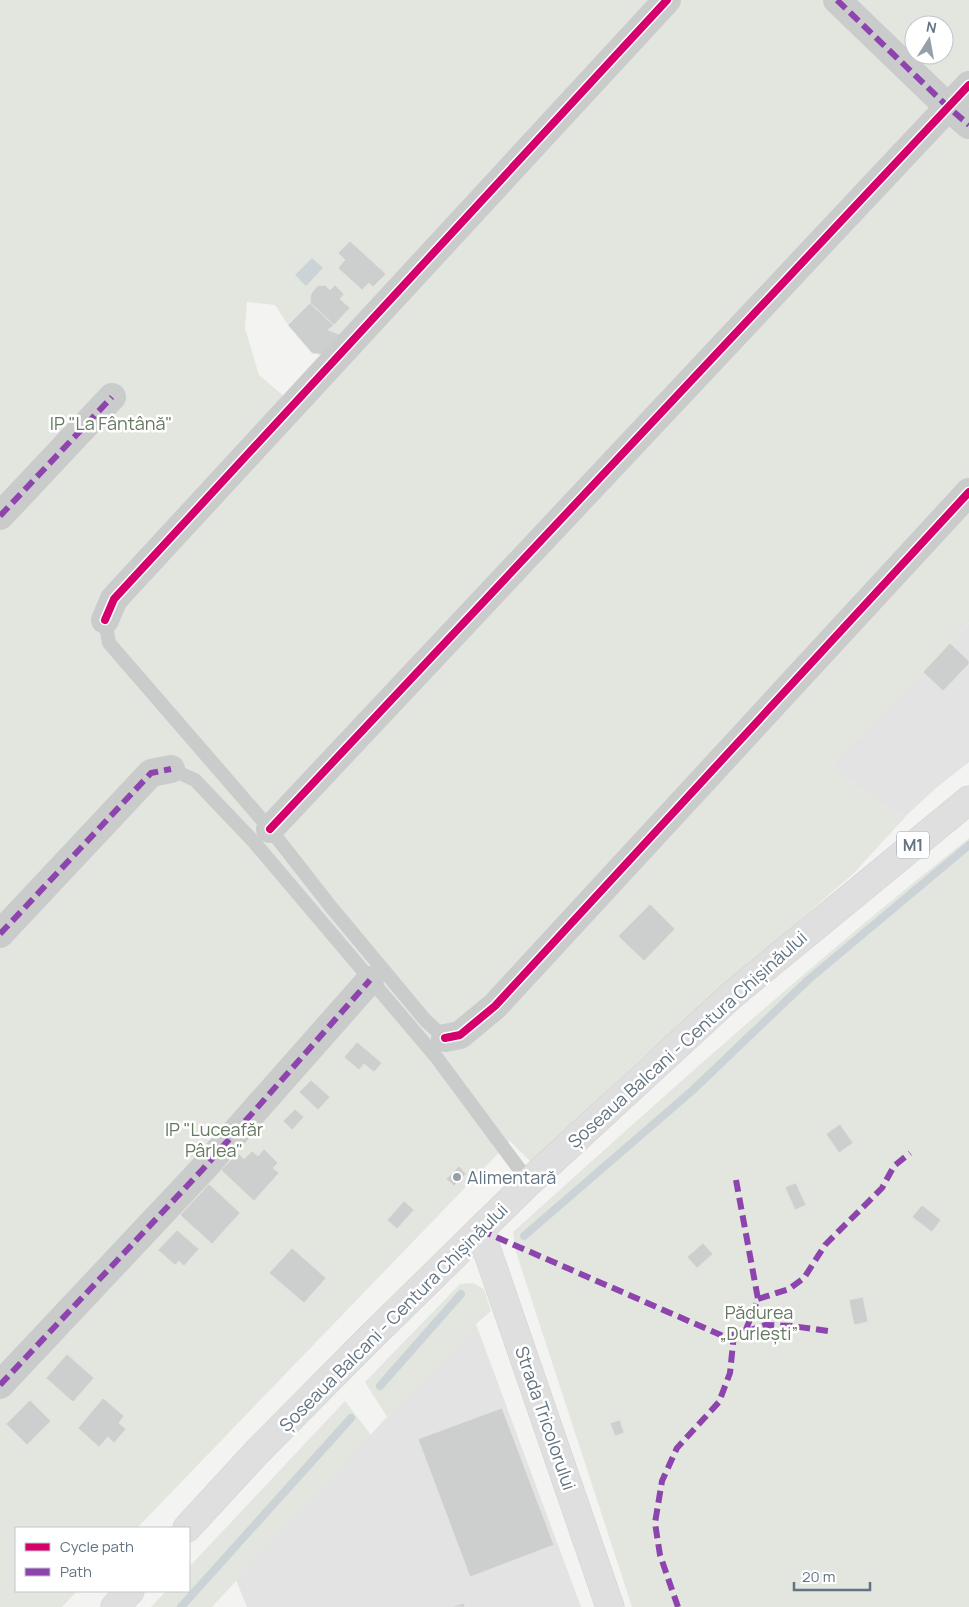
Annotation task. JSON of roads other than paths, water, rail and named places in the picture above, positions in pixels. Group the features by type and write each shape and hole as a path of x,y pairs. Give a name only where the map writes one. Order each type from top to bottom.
{"main road":[{"name":"Șoseaua Balcani - Centura Chișinăului","path":"188,1527 290,1418 529,1182 732,995 969,800"},
{"name":"Strada Tricolorului","path":"480,1230 610,1607"},
{"path":"115,1607 129,1592"}],"street":[{"path":"105,620 114,599 667,0"},
{"path":"837,0 969,125"},
{"path":"270,829 969,84"},
{"path":"0,516 112,397"},
{"path":"445,1038 460,1035 495,1006 969,492"},
{"path":"0,934 151,773 171,769"},
{"path":"0,1385 203,1169 370,980"}],"lane":[{"path":"105,620 109,643 270,829 344,923 426,1021 445,1038"},
{"path":"171,769 195,780 254,842 437,1058 529,1182"}],"waterway":[{"path":"524,1236 693,1090 808,980 969,845"},
{"path":"380,1386 461,1294"},
{"path":"181,1607 351,1418"}],"place":[{"name":"Alimentară","path":"457,1177"}],"park label":[{"name":"IP \"La Fântână\"","path":"111,423"},
{"name":"IP \"Luceafăr Pârlea\"","path":"214,1139"},
{"name":"Pădurea „Durlești”","path":"759,1322"}]}
